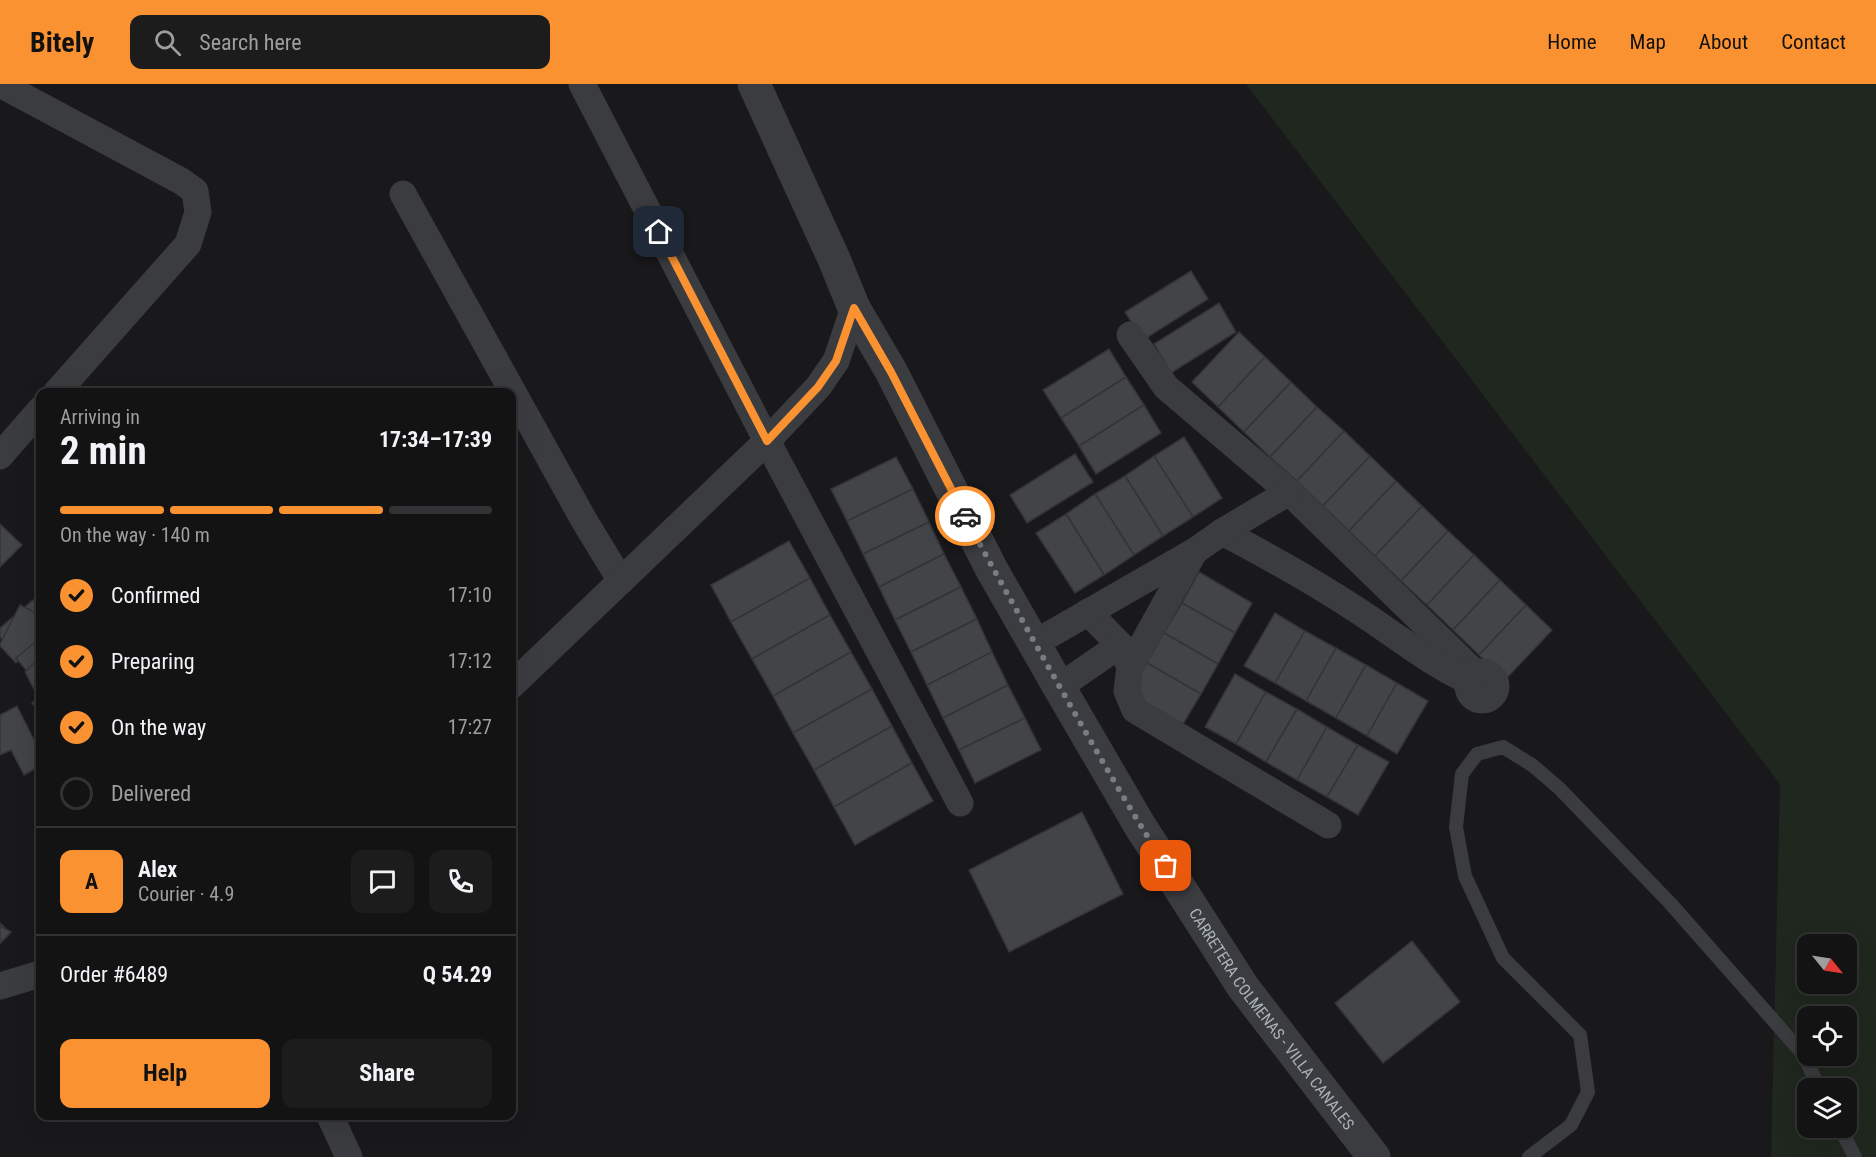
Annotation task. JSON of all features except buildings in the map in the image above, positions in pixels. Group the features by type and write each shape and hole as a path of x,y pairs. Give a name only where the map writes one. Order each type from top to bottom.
{"street":[{"path":"0,84 182,181 195,191 198,212 188,244 60,388"},
{"path":"582,84 767,441 960,803"},
{"name":"CARRETERA COLMENAS - VILLA CANALES","path":"754,84 854,308 891,372 992,570 1059,687 1140,826 1243,987 1374,1157"},
{"path":"403,194 511,388"},
{"path":"516,681 767,441 818,387 836,361 854,308"},
{"path":"1130,335 1166,387 1289,492 1472,677 1445,670 1286,565 1222,532"},
{"path":"516,398 585,522 621,581"},
{"path":"0,456 36,415"},
{"path":"1035,643 1195,551 1289,492"},
{"path":"1059,687 1125,656 1195,551"},
{"path":"1088,612 1125,656 1127,691 1135,710 1329,825"},
{"path":"0,986 36,975"},
{"path":"332,1120 349,1157"}],"lane":[{"path":"1529,1157 1571,1125 1588,1092 1580,1035 1503,958 1465,876 1456,827 1462,774 1477,754 1503,747 1532,765 1559,788 1671,903 1803,1054 1815,1078"},
{"path":"1845,1138 1854,1157"}],"shaded area":[{"path":"1246,84 1876,84 1876,1157 1771,1157 1780,784"}],"way so far":[{"path":"965,516 992,570 1059,687 1166,866"}],"route":[{"path":"659,232 767,441 818,387 836,361 854,308 891,372 965,516"}]}
